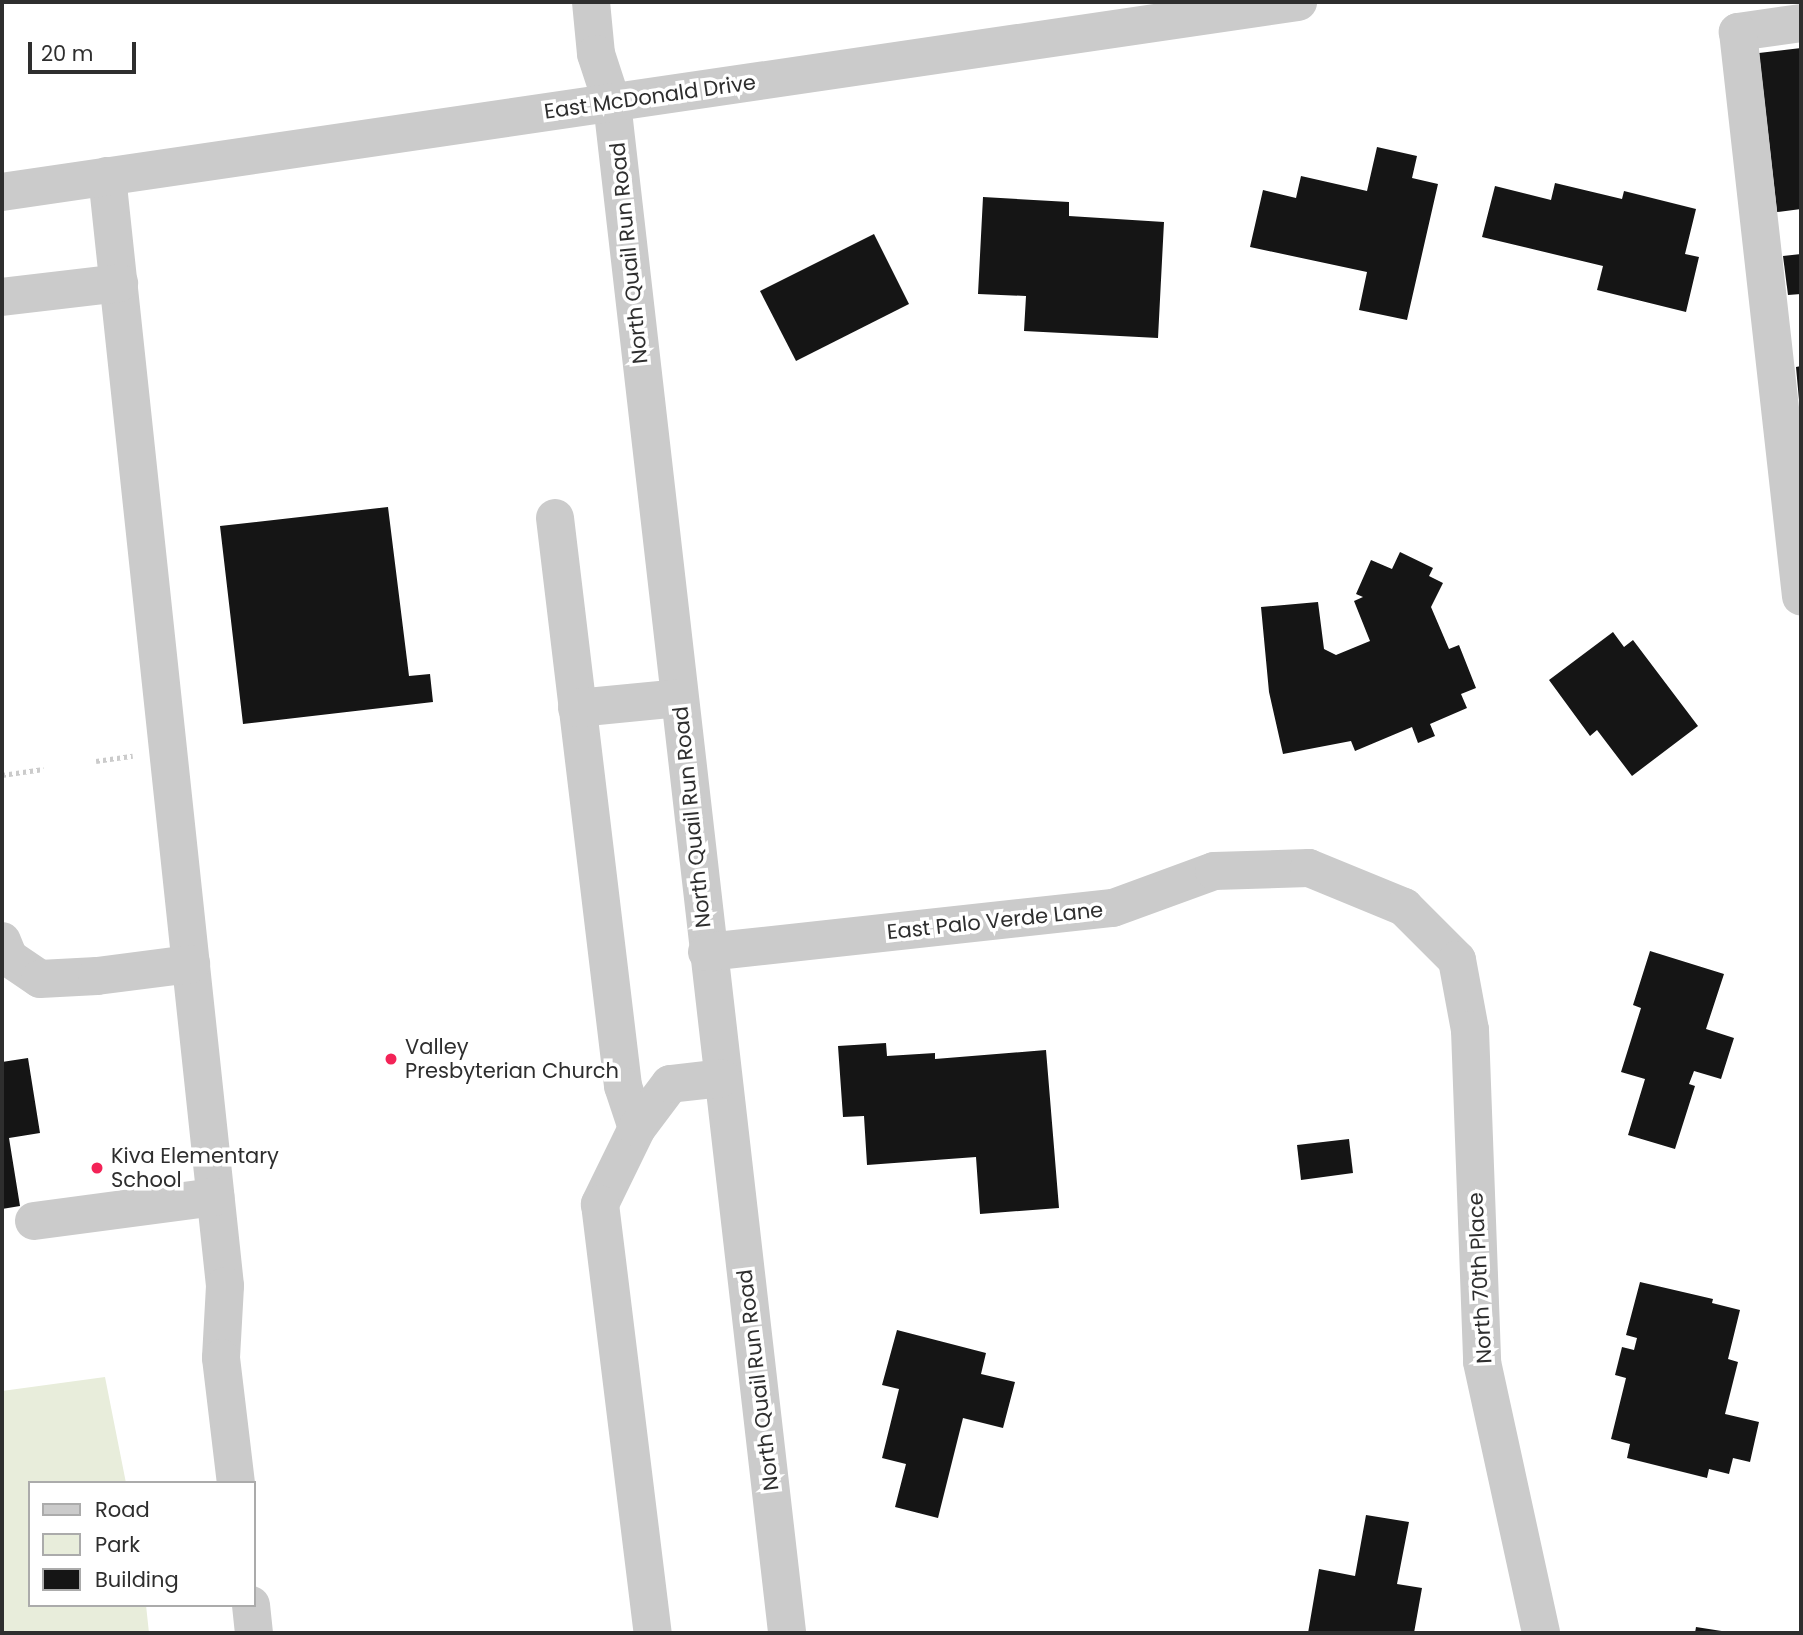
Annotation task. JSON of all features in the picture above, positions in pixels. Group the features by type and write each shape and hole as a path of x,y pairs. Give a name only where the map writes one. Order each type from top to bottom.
{"street":[{"name":"North Quail Run Road","path":"591,2 596,54 612,103 707,953 787,1633"},
{"name":"East McDonald Drive","path":"2,192 1298,2"},
{"path":"1801,23 1738,32 1801,596"},
{"path":"107,176 225,1286 220,1358 236,1481"},
{"path":"2,297 118,283"},
{"path":"555,518 623,1086 637,1128"},
{"path":"578,708 679,698"},
{"name":"East Palo Verde Lane","path":"707,953 1113,908 1214,871 1309,868 1404,908 1457,960"},
{"path":"2,941 9,958 40,979 96,976 191,964"},
{"name":"North 70th Place","path":"1457,960 1469,1030 1482,1362 1541,1633"},
{"path":"653,1633 600,1205 637,1128 670,1084 722,1078"},
{"path":"34,1221 215,1196"},
{"path":"251,1607 254,1633"}],"path":[{"path":"96,761 144,754"},
{"path":"2,775 44,769"}],"green space":[{"path":"105,1377 126,1481 28,1481 28,1607 146,1607 149,1633 2,1633 2,1391"}],"building":[{"path":"1801,48 1801,209 1777,212 1759,53"},
{"path":"1377,147 1417,156 1412,178 1438,184 1407,320 1359,310 1367,272 1250,247 1263,190 1296,198 1301,176 1367,191"},
{"path":"1555,183 1622,199 1624,191 1696,209 1685,254 1699,257 1686,312 1597,290 1603,266 1482,237 1495,186 1551,200"},
{"path":"983,197 1069,202 1069,216 1164,222 1158,338 1024,331 1026,296 978,294"},
{"path":"874,234 909,304 796,361 760,291"},
{"path":"1801,254 1801,294 1788,295 1783,256"},
{"path":"1801,366 1801,400 1799,400 1796,367"},
{"path":"388,507 409,676 430,674 433,702 243,724 220,526"},
{"path":"1400,552 1433,568 1429,576 1443,583 1431,607 1449,649 1459,645 1476,688 1461,694 1467,708 1430,724 1435,736 1418,743 1412,727 1355,751 1351,741 1283,754 1269,692 1261,607 1318,602 1324,649 1336,655 1370,641 1354,601 1363,597 1356,594 1371,560 1392,569"},
{"path":"1613,632 1624,647 1633,640 1698,726 1632,776 1597,730 1590,736 1549,680"},
{"path":"1650,951 1724,974 1706,1029 1734,1038 1721,1079 1694,1071 1689,1084 1695,1086 1675,1149 1628,1135 1645,1079 1621,1072 1641,1008 1633,1005"},
{"path":"886,1043 887,1056 935,1053 935,1059 1046,1050 1059,1208 980,1214 976,1157 867,1165 864,1116 843,1117 838,1046"},
{"path":"28,1058 40,1133 9,1138 20,1206 2,1209 2,1062"},
{"path":"1349,1139 1353,1173 1301,1180 1297,1145"},
{"path":"1640,1282 1713,1299 1712,1303 1740,1310 1728,1359 1738,1362 1725,1414 1759,1422 1750,1462 1733,1458 1729,1474 1709,1469 1707,1478 1627,1458 1630,1444 1611,1439 1626,1378 1615,1375 1622,1347 1634,1350 1637,1338 1626,1335"},
{"path":"897,1330 986,1353 981,1374 1015,1382 1003,1428 963,1418 938,1518 895,1507 906,1464 882,1458 899,1389 882,1385"},
{"path":"1366,1515 1409,1522 1397,1584 1422,1588 1414,1633 1308,1633 1319,1569 1355,1576"},
{"path":"1696,1627 1728,1632 1728,1633 1695,1633"}],"place":[{"name":"Valley Presbyterian Church","path":"391,1059"},
{"name":"Kiva Elementary School","path":"97,1168"}]}
